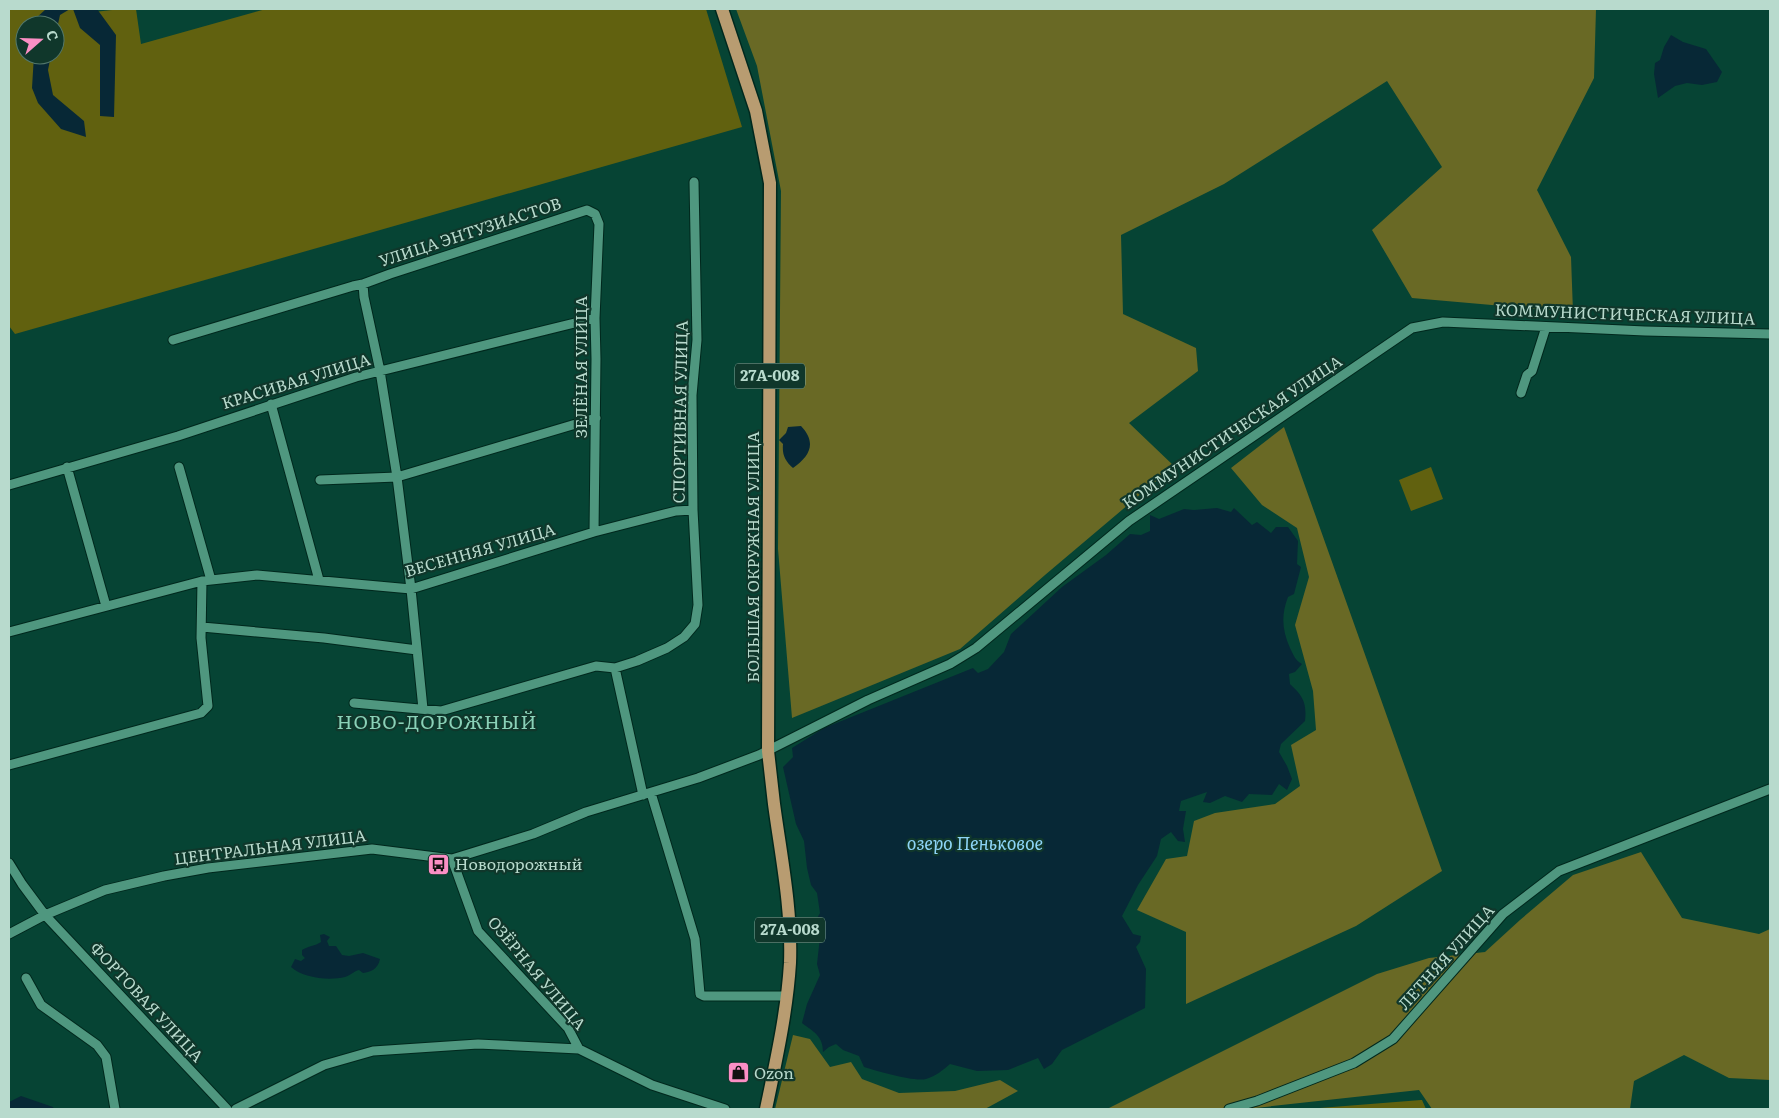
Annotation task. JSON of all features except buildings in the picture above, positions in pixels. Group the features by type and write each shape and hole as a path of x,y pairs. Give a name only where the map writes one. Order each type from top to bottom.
{"main road":[{"name":"БОЛЬШАЯ ОКРУЖНАЯ УЛИЦА","path":"722,9 756,110 770,183 768,751 790,926 790,962 787,996 766,1109"}],"street":[{"name":"СПОРТИВНАЯ УЛИЦА","path":"615,668 667,648 684,637 695,624 698,605 693,510 692,396 697,340 694,182"},
{"name":"УЛИЦА ЭНТУЗИАСТОВ","path":"173,340 363,284 587,210"},
{"name":"ЗЕЛЁНАЯ УЛИЦА","path":"587,210 595,214 599,224 595,318 594,532"},
{"path":"363,284 364,297 380,371 397,477 423,709"},
{"name":"КРАСИВАЯ УЛИЦА","path":"9,485 178,436 272,404 380,371 595,318"},
{"name":"КОММУНИСТИЧЕСКАЯ УЛИЦА","path":"768,751 868,700 950,664 976,648 1129,521 1412,328 1443,322 1770,334"},
{"path":"1521,393 1527,374 1532,371 1546,327"},
{"path":"272,404 319,580"},
{"path":"320,480 397,477 596,418"},
{"path":"67,467 106,606"},
{"path":"9,765 201,712 208,706 201,638 207,581 179,467"},
{"name":"ВЕСЕННЯЯ УЛИЦА","path":"9,632 207,581 257,575 411,589 594,532 676,510 693,510"},
{"path":"202,627 324,638 417,650"},
{"path":"354,703 441,711 596,666 615,668 647,794 695,939 700,994 704,996 787,996"},
{"name":"ЦЕНТРАЛЬНАЯ УЛИЦА","path":"9,934 45,915 105,890 208,868 372,849 452,859 533,834 586,812 698,778 768,751"},
{"name":"ЛЕТНЯЯ УЛИЦА","path":"1228,1109 1256,1101 1354,1063 1393,1039 1503,914 1559,870 1770,789"},
{"name":"ОЗЁРНАЯ УЛИЦА","path":"452,859 478,931 568,1028 579,1049"},
{"name":"ФОРТОВАЯ УЛИЦА","path":"9,863 45,915 227,1109"},
{"path":"26,978 41,1005 97,1045 106,1057 115,1109"},
{"path":"236,1109 324,1065 373,1051 478,1044 579,1049 652,1085 699,1105 725,1109"}],"shaded area":[{"path":"9,9 93,9 94,12 136,9 141,44 266,9 706,9 742,127 15,334 9,326"},
{"path":"736,9 1596,9 1594,78 1537,190 1571,257 1573,312 1412,298 1372,230 1442,167 1387,81 1224,184 1121,235 1123,314 1196,348 1198,371 1129,423 1174,466 960,649 792,718 778,549 781,191 757,66"},
{"path":"1284,427 1442,871 1356,926 1186,1004 1186,932 1137,910 1166,859 1187,856 1194,821 1215,813 1275,804 1300,786 1291,745 1316,730 1313,691 1295,625 1309,577 1297,528 1262,505 1231,468"},
{"path":"1431,467 1443,499 1411,511 1399,480"},
{"path":"1641,852 1682,918 1759,934 1770,929 1770,1080 1729,1078 1684,1055 1634,1081 1630,1109 1432,1109 1419,1090 1246,1109 1107,1109 1377,974 1429,958 1485,952 1573,875"},
{"path":"793,1035 810,1039 830,1067 851,1062 862,1079 899,1093 955,1091 1000,1080 1018,1091 985,1109 775,1109"},
{"path":"1421,1100 1426,1109 1307,1109"}],"water":[{"path":"46,9 70,9 60,15 39,15"},
{"path":"73,9 97,9 116,35 114,117 100,116 100,45 80,28"},
{"path":"1671,35 1683,42 1706,49 1722,72 1717,82 1702,85 1687,83 1675,86 1658,98 1654,74 1655,63 1660,60 1664,47"},
{"path":"33,65 49,65 48,70 53,95 84,121 86,137 61,129 38,103 32,88"},
{"path":"801,426 809,438 810,444 804,459 793,468 785,458 783,444 779,440 786,433 788,427"},
{"name":"озеро Пеньковое","path":"1217,508 1231,512 1234,508 1252,525 1257,522 1271,533 1276,527 1288,527 1298,541 1297,564 1301,567 1294,594 1288,597 1283,622 1290,648 1296,659 1302,664 1295,672 1289,674 1290,684 1298,692 1305,705 1305,721 1281,744 1279,752 1292,779 1287,790 1279,784 1272,795 1249,794 1242,802 1225,796 1210,803 1203,802 1207,792 1181,801 1179,811 1186,811 1183,829 1185,842 1178,841 1171,832 1161,839 1157,856 1138,885 1122,916 1133,934 1141,936 1140,942 1136,947 1146,969 1145,1008 1062,1050 1052,1064 1044,1069 1038,1058 1008,1070 977,1071 950,1064 930,1078 920,1080 895,1076 864,1067 859,1056 843,1050 836,1044 823,1052 820,1038 802,1023 807,1004 820,975 817,964 821,928 815,922 820,913 817,893 811,885 804,841 796,824 783,767 793,757 792,748 824,728 973,668 978,673 988,669 1004,652 1011,634 1062,587 1106,555 1130,534 1141,535 1150,531 1150,515 1159,519 1184,509"},
{"path":"324,934 330,937 327,941 329,946 336,946 342,955 349,956 363,953 380,959 378,965 369,972 363,973 359,970 345,977 332,979 316,978 302,974 291,967 295,959 301,961 305,958 302,955 302,950 321,942 320,935"},
{"path":"21,1096 54,1109 9,1109 9,1102"}],"place":[{"name":"Новодорожный","path":"439,864"},
{"name":"Ozon","path":"738,1073"}],"district":[{"name":"НОВО-ДОРОЖНЫЙ","path":"437,722"}]}
